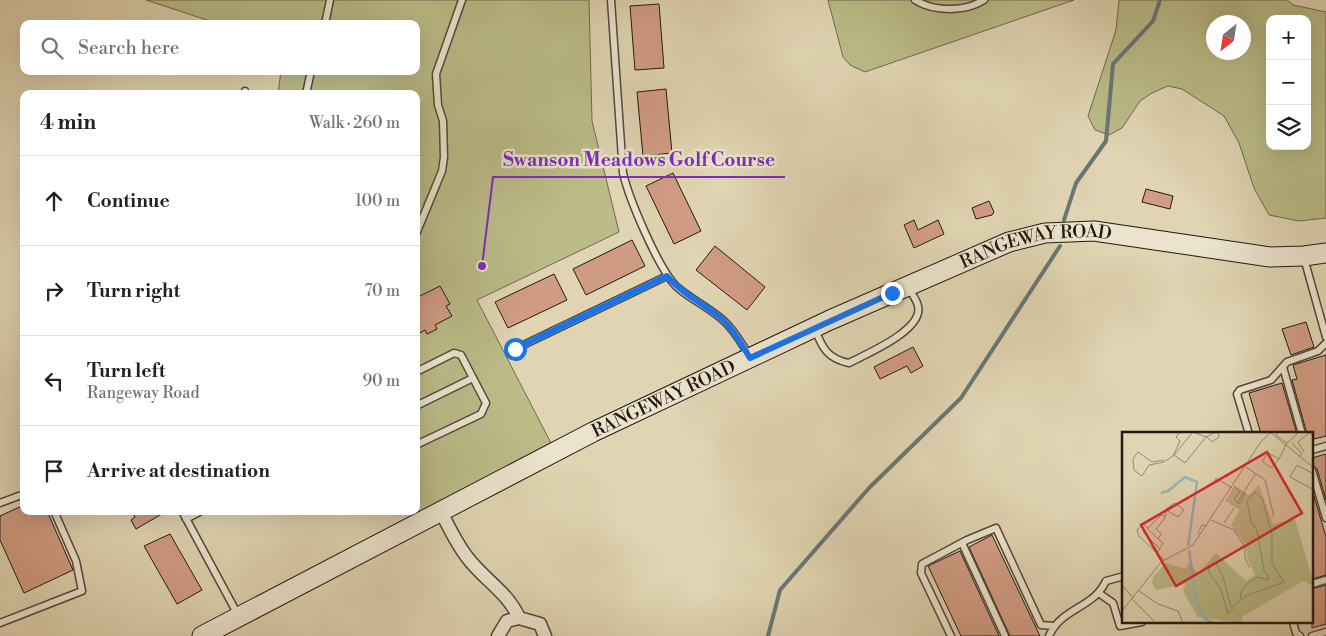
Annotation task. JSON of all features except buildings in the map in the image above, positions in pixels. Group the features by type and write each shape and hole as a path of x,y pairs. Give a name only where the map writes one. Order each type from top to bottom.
{"street":[{"name":"RANGEWAY ROAD","path":"202,636 419,518 440,510 593,432 814,328 1009,242 1061,231 1094,231 1270,257 1326,253"},
{"path":"440,510 466,556 485,578 504,594 514,606 519,618"},
{"path":"498,636 507,621 519,618 540,624 545,636"}],"lane":[{"path":"326,20 330,0"},
{"path":"420,224 442,172 444,157 443,121 438,105 436,74 462,0"},
{"path":"611,0 623,173 631,201 667,276 684,293 723,320 738,336 750,358"},
{"path":"915,0 942,9 963,8 984,0"},
{"path":"307,90 310,75"},
{"path":"1304,256 1326,337"},
{"path":"515,349 667,276"},
{"path":"814,328 822,348 834,360 849,364 893,340 908,329 917,318 918,306 907,286"},
{"path":"1248,432 1237,394 1240,390 1271,380 1286,362 1318,351 1326,344"},
{"path":"420,370 454,354 461,355 486,403 481,414 420,443"},
{"path":"1283,367 1301,432"},
{"path":"420,404 472,378"},
{"path":"1314,477 1326,518"},
{"path":"0,503 20,496"},
{"path":"0,623 82,592 76,561 56,515"},
{"path":"184,515 239,616"},
{"path":"186,519 194,515"},
{"path":"951,636 921,573 922,564 996,528 1041,624 1054,626"},
{"path":"962,543 1005,636"},
{"path":"1049,636 1054,626 1071,611 1100,594 1106,581 1122,577"},
{"path":"1100,594 1112,603 1120,626 1131,624"},
{"path":"1294,624 1296,633 1300,636"},
{"path":"1312,636 1326,632"}],"green space":[{"path":"146,0 589,0 592,121 619,232 477,300 552,445 416,518 414,515 420,515 420,90 279,90 280,75 420,75 420,20 207,20"},
{"path":"828,0 1074,0 865,72 850,65 843,57"},
{"path":"1119,0 1287,0 1293,5 1326,12 1326,218 1299,221 1269,215 1254,188 1239,143 1224,116 1182,89 1168,86 1152,93 1140,101 1122,128 1109,135 1095,130 1088,116 1116,30"}],"waterway":[{"path":"1064,220 1076,183 1106,141 1113,64 1153,21 1160,0"},
{"path":"768,636 780,590 869,488 961,398 1060,246"}],"place":[{"name":"Swanson Meadows Golf Course","path":"482,266"}],"route":[{"path":"515,349 667,276 684,293 723,320 738,336 750,358 892,293"}]}
